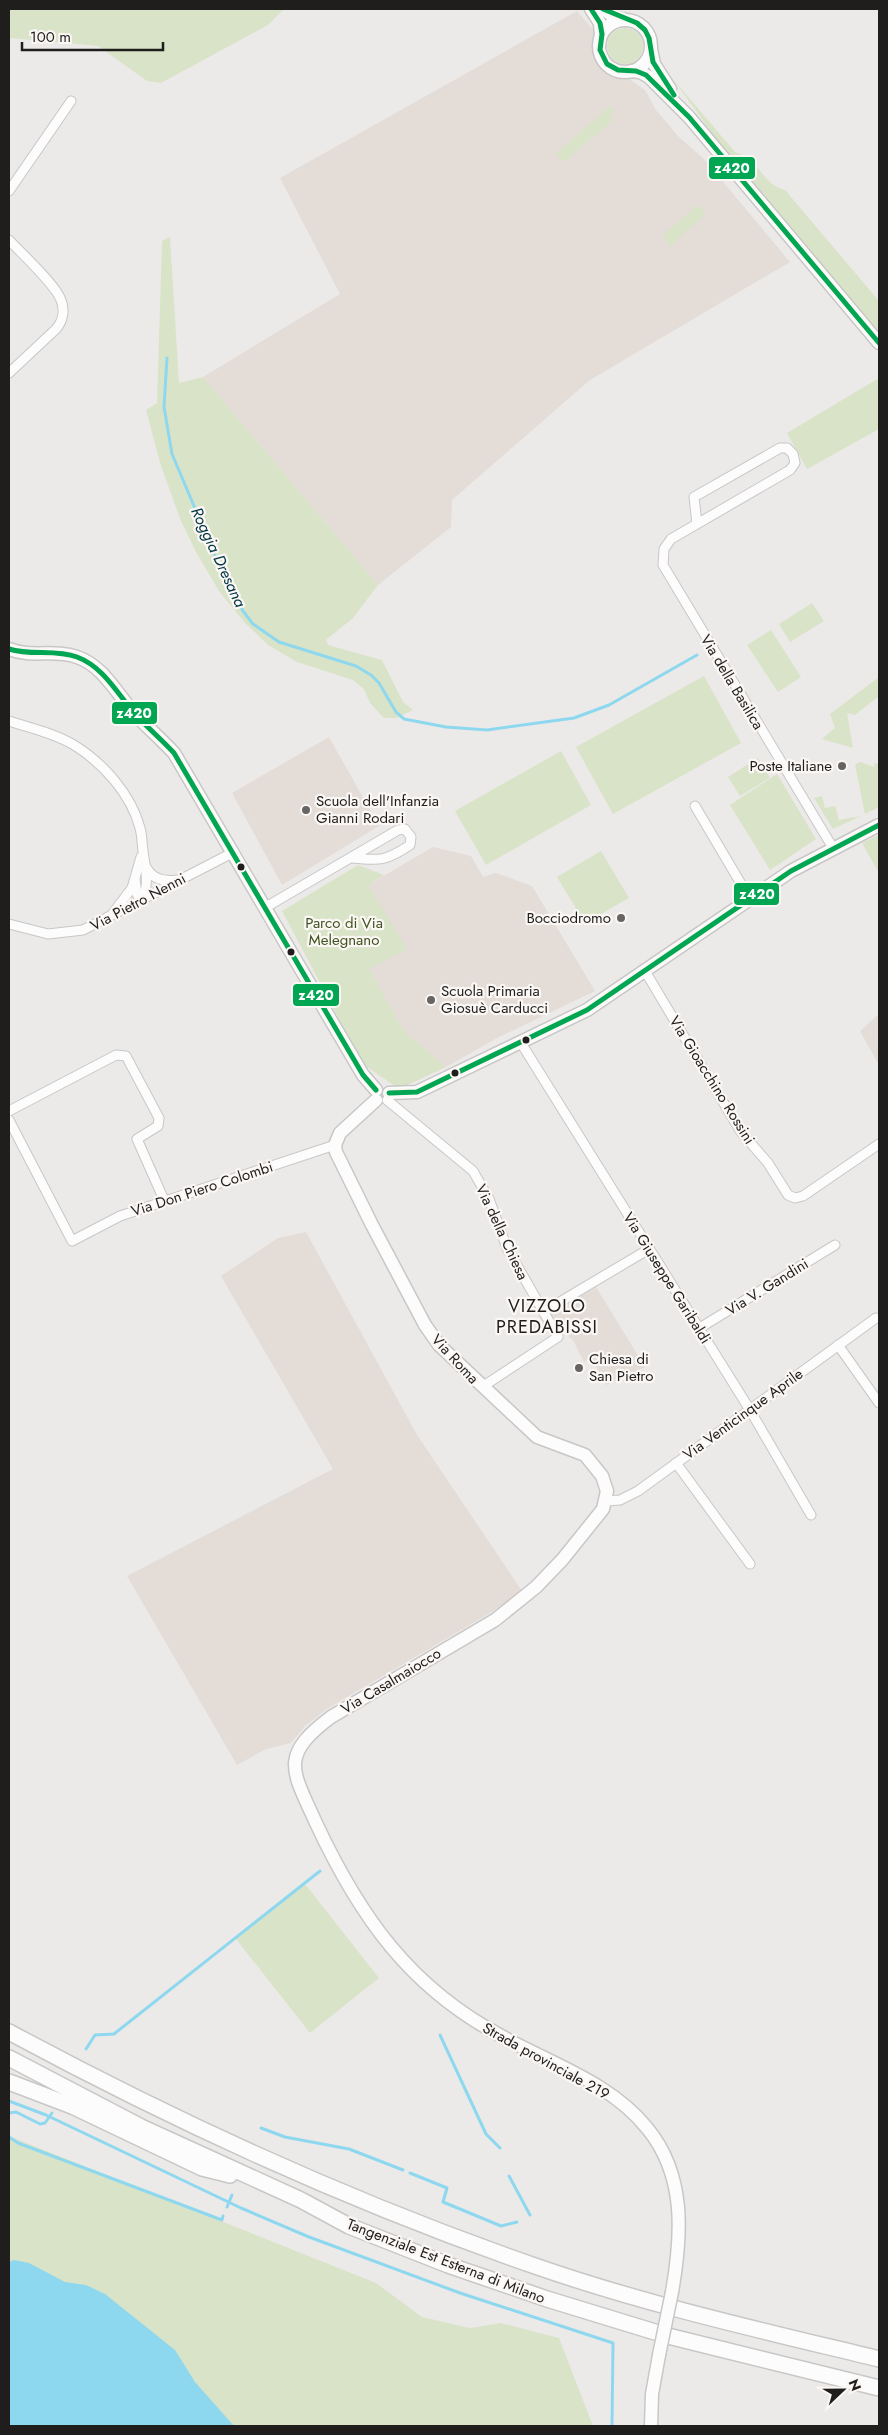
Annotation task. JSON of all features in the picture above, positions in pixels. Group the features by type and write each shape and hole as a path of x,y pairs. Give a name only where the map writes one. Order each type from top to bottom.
{"highway":[{"name":"Tangenziale Est Esterna di Milano","path":"9,2032 97,2079 207,2132 353,2196 478,2245 537,2267 630,2295 879,2359"},
{"name":"Tangenziale Est Esterna di Milano","path":"9,2058 141,2127 301,2200 349,2226 506,2286 668,2336 879,2388"},
{"path":"9,2082 80,2110 202,2168 225,2175 245,2176"}],"street":[{"path":"591,9 600,23 602,36 600,50 605,62 615,69 640,72 649,77 689,118 879,343"},
{"path":"603,9 612,16 634,22 644,29 651,46 656,68 689,118"},
{"path":"602,36 611,24 626,20"},
{"path":"630,71 646,61 651,46"},
{"path":"9,191 71,100"},
{"path":"9,240 58,293 63,309 62,320 56,329 9,373"},
{"name":"Via della Basilica","path":"697,524 694,497 780,448 787,448 793,454 794,463 790,470 697,524 671,539 664,549 663,565 833,848"},
{"path":"9,649 25,654 75,656 86,661 101,672 137,717 178,758 363,1075 382,1096"},
{"path":"9,721 59,738 73,745 95,761 116,783 131,806 140,828 145,863 145,889 142,900"},
{"path":"695,806 750,899"},
{"path":"336,1145 342,1131 382,1096 417,1092 587,1010 791,872 879,825"},
{"path":"266,907 398,830 405,830 411,837 410,845 385,859 375,861 352,858"},
{"path":"142,849 136,879 137,894 142,900"},
{"name":"Via Pietro Nenni","path":"9,924 33,931 60,934 83,930 234,852"},
{"path":"145,863 151,875 159,879 180,880"},
{"path":"110,917 127,896 136,879"},
{"name":"Via Gioacchino Rossini","path":"645,971 741,1132 768,1163 788,1195 795,1198 803,1196 879,1144"},
{"name":"Via Giuseppe Garibaldi","path":"521,1043 750,1410 811,1515"},
{"path":"9,1111 116,1055 126,1056 159,1118 158,1126 137,1139 164,1200"},
{"name":"Via della Chiesa","path":"382,1096 473,1171 489,1199 507,1248 558,1337 482,1387"},
{"name":"Via Don Piero Colombi","path":"9,1120 72,1241 120,1216 164,1200 336,1145"},
{"name":"Via Roma","path":"336,1145 338,1158 428,1329 450,1358 537,1437 585,1455 602,1476 607,1490 606,1501"},
{"name":"Via V. Gandini","path":"698,1329 835,1245"},
{"path":"543,1312 649,1249"},
{"name":"Via Venticinque Aprile","path":"606,1501 627,1498 876,1318"},
{"path":"838,1345 879,1403"},
{"path":"676,1463 750,1564"},
{"name":"Via Casalmaiocco","path":"359,1901 321,1833 298,1782 294,1764 299,1746 311,1733 331,1717 495,1620 553,1570 598,1516 606,1501"},
{"name":"Strada provinciale 219","path":"359,1901 399,1959 439,1996 482,2026 610,2094 647,2128 665,2156 677,2192 680,2234 672,2292 652,2394 651,2426"}],"shaded area":[{"path":"577,11 597,34 594,51 599,62 611,75 629,79 645,90 656,110 678,136 704,159 790,262 590,380 452,500 451,527 378,585 203,377 340,294 280,178"},
{"name":"Scuola dell'Infanzia Gianni Rodari","path":"329,737 379,826 282,885 232,793"},
{"path":"433,847 471,856 483,877 496,873 532,886 595,991 497,1038 446,1067 404,1031 369,969 368,885"},
{"path":"879,1014 879,1065 860,1031"},
{"path":"306,1232 417,1435 522,1591 490,1613 328,1708 305,1726 291,1743 266,1749 237,1765 127,1576 333,1469 221,1276 278,1238"},
{"path":"596,1287 645,1367 606,1385 592,1358 584,1362 573,1340 562,1331 551,1314"}],"green space":[{"path":"9,9 284,9 268,25 161,83 147,81 98,46 9,38"},
{"path":"625,28 632,29 638,33 642,39 642,53 638,59 632,63 625,64 618,63 612,59 608,53 607,46 608,39 612,33 618,29"},
{"path":"673,79 735,152 751,160 770,183 785,190 879,301 879,335 730,158"},
{"path":"609,107 614,108 610,123 565,161 561,161 556,153"},
{"path":"698,205 706,213 670,247 663,235"},
{"path":"170,237 179,383 203,377 378,585 353,618 326,640 328,645 382,660 403,702 413,710 396,718 384,718 370,703 364,689 353,680 297,662 268,645 245,623 219,591 196,552 181,521 161,466 146,410 157,403 162,241"},
{"path":"879,378 879,429 807,469 787,433"},
{"path":"812,603 824,621 790,642 779,624"},
{"path":"771,630 801,677 778,692 747,645"},
{"path":"704,676 741,743 613,814 576,747"},
{"path":"879,677 879,696 855,715 847,713 853,748 822,739 835,728 830,714"},
{"path":"561,751 591,805 486,865 455,811"},
{"path":"758,758 770,778 740,796 728,777"},
{"path":"861,762 874,767 875,763 879,764 879,807 865,814 855,764"},
{"path":"777,774 816,839 770,870 730,805"},
{"path":"822,796 825,808 835,806 839,820 861,816 833,829 814,798"},
{"path":"879,835 879,873 862,843"},
{"path":"601,851 629,898 585,923 557,877"},
{"name":"Parco di Via Melegnano","path":"358,865 384,875 368,885 407,949 369,969 404,1031 446,1067 399,1089 363,1064 282,911"},
{"path":"305,1884 379,1978 310,2033 236,1939"},
{"path":"9,2136 376,2283 422,2317 470,2328 501,2323 559,2338 593,2426 9,2426"}],"water":[{"path":"14,2260 29,2263 65,2282 86,2285 105,2294 175,2350 195,2382 234,2426 9,2426 9,2262"}],"waterway":[{"name":"Roggia Dresana","path":"167,358 164,407 172,454 219,565 243,611 253,624 279,642 356,666 371,675 379,683 396,712 404,719 446,727 487,730 574,718 609,705 697,655"},
{"path":"86,2049 95,2035 114,2034 320,1871"},
{"path":"440,2035 486,2134 500,2148"},
{"path":"9,2101 46,2115 241,2208 309,2237 460,2293 613,2343 612,2426"},
{"path":"9,2113 16,2112 40,2124 45,2123 52,2113"},
{"path":"261,2128 285,2137 349,2149 403,2170"},
{"path":"9,2137 18,2143 222,2220 223,2216"},
{"path":"410,2173 447,2188 443,2202 501,2226 517,2222"},
{"path":"509,2176 530,2215"},
{"path":"227,2207 232,2195"}],"transit line":[{"name":"z420","path":"591,9 600,23 602,34 600,50 607,64 618,70 636,71 646,75 689,117 879,343"},
{"name":"z420","path":"603,9 637,23 645,30 649,38 653,62 674,95"},
{"name":"z420","path":"9,649 69,655 77,657 95,667 110,682 136,715 174,753 363,1075 376,1090"},
{"name":"z420","path":"389,1093 417,1092 587,1010 791,871 879,825"}],"place":[{"name":"Poste Italiane","path":"842,766"},
{"name":"Scuola dell'Infanzia Gianni Rodari","path":"306,810"},
{"name":"Bocciodromo","path":"621,918"},
{"name":"Scuola Primaria Giosuè Carducci","path":"431,1000"},
{"name":"Chiesa di San Pietro","path":"579,1368"}],"district":[{"name":"VIZZOLO PREDABISSI","path":"547,1316"}]}
